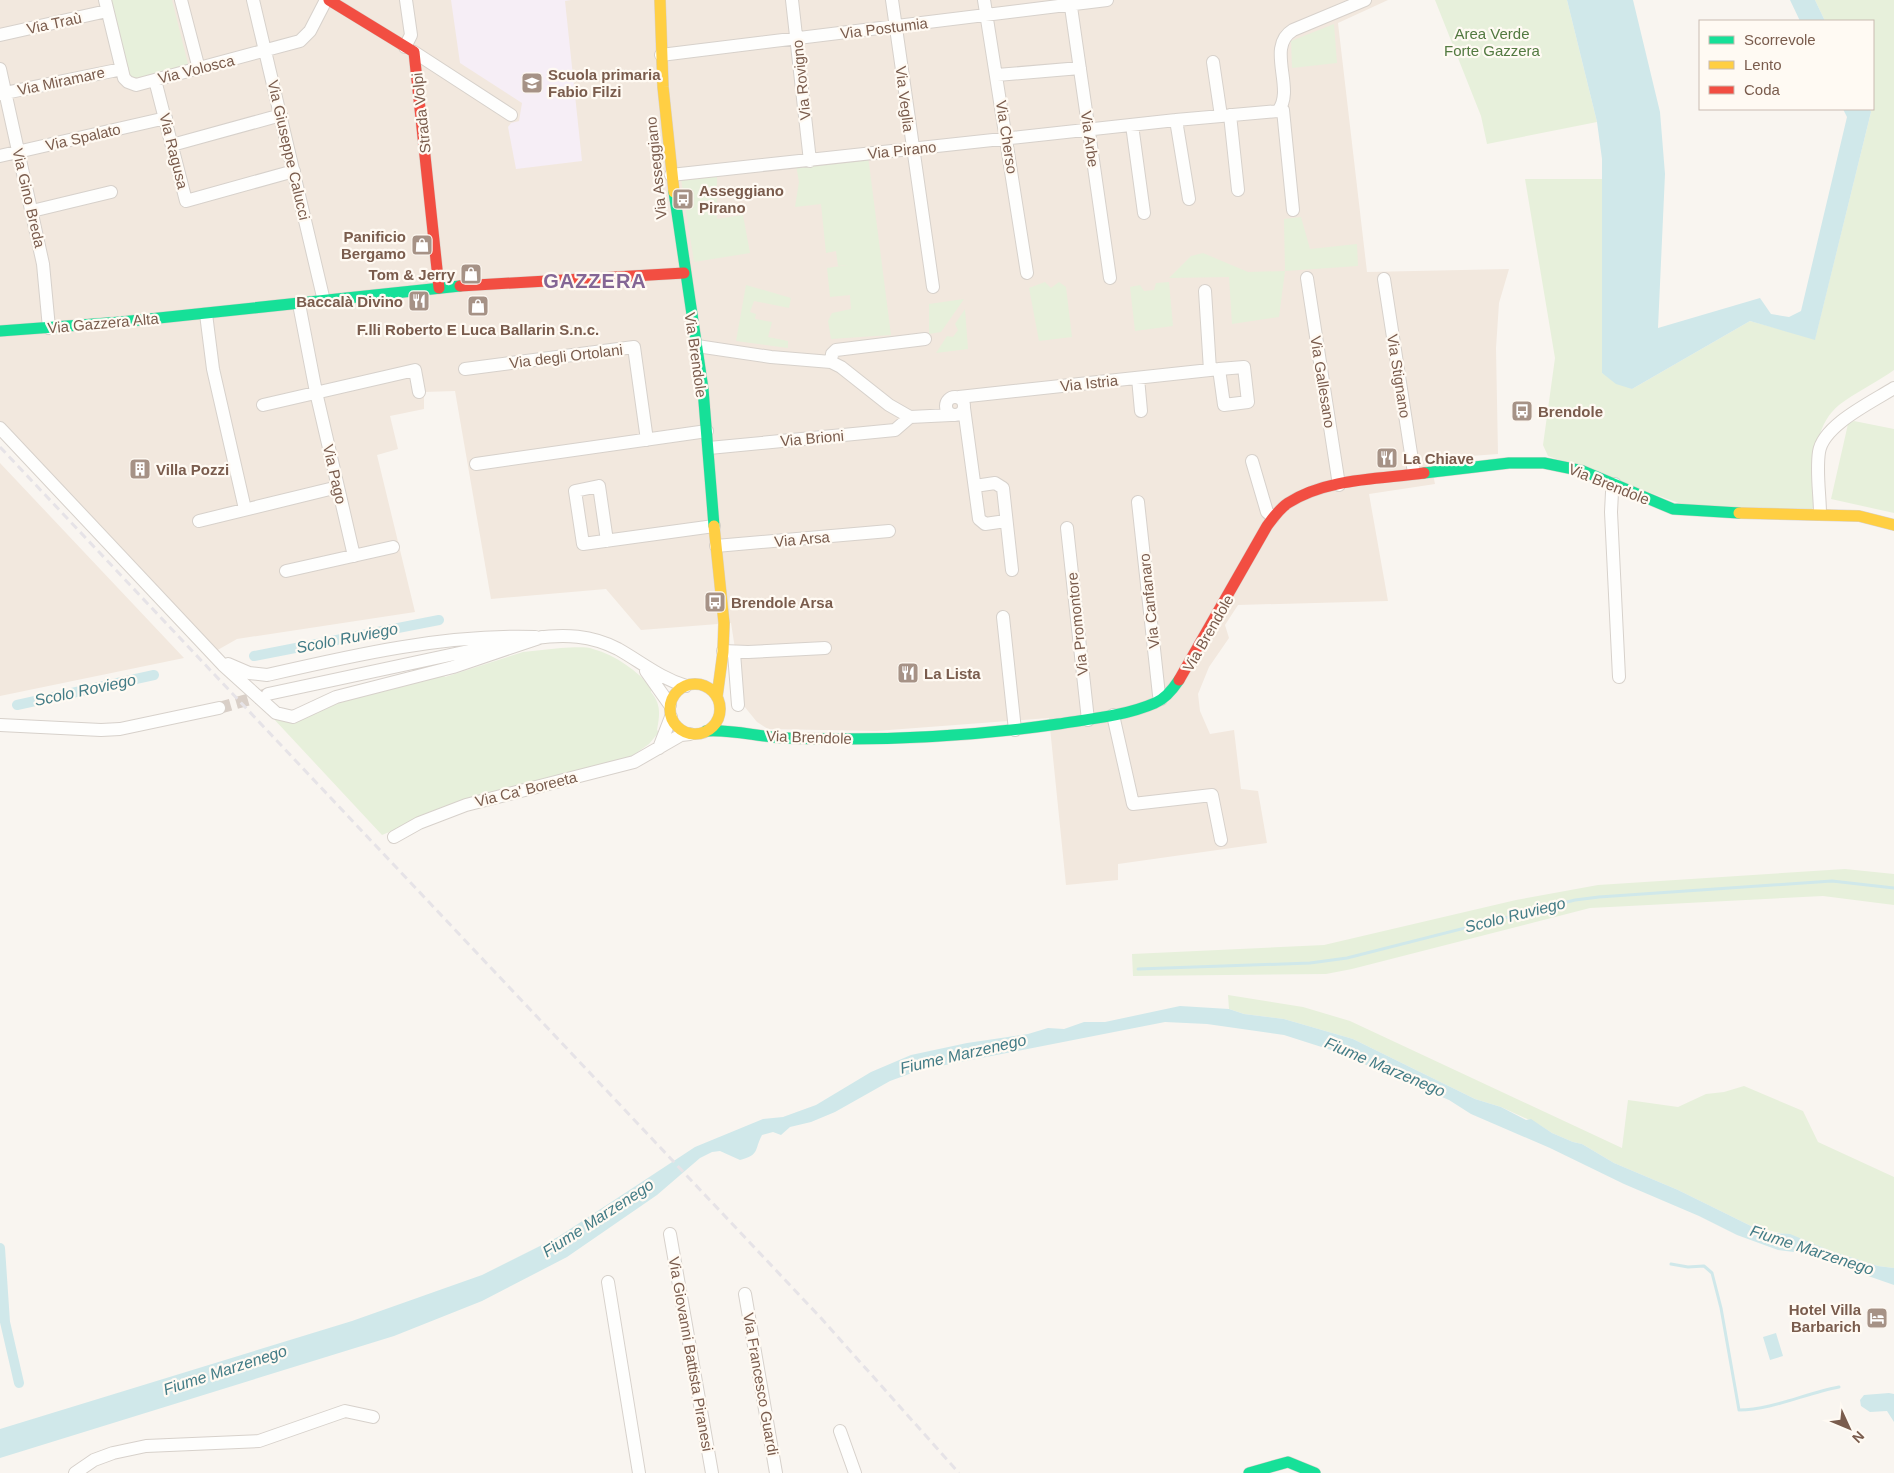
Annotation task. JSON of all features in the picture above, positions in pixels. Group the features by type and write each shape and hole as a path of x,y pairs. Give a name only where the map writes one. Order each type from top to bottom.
{"street":[{"path":"181,0 198,70"},
{"name":"Via Giuseppe Calucci","path":"253,0 267,51 324,301"},
{"path":"328,0 410,50"},
{"name":"Via Volosca","path":"122,69 126,80 132,84 198,70 267,51 305,37 328,0"},
{"name":"Strada Volpi","path":"406,0 411,35 410,50 438,288"},
{"name":"Via Asseggiano","path":"660,0 661,55 671,175 684,273"},
{"name":"Via Rovigno","path":"792,0 810,161"},
{"name":"Via Veglia","path":"892,0 933,287"},
{"name":"Via Cherso","path":"984,0 1027,273"},
{"name":"Via Postumia","path":"661,55 1107,0"},
{"path":"1293,210 1283,110 1281,107 1283,100 1281,49 1284,36 1293,30 1365,0"},
{"name":"Via Arbe","path":"1071,3 1110,278"},
{"path":"106,6 122,69"},
{"name":"Via Traù","path":"0,35 106,6"},
{"name":"Strada Volpi","path":"410,50 511,115"},
{"path":"1213,62 1226,115 1238,190"},
{"name":"Via Gino Breda","path":"0,68 3,94 43,264 49,328"},
{"path":"996,76 1080,68"},
{"name":"Via Miramare","path":"3,94 122,69"},
{"name":"Via Ragusa","path":"156,80 186,200 294,171"},
{"name":"Via Pirano","path":"671,175 1176,120 1278,111 1281,107"},
{"path":"172,145 281,115"},
{"name":"Via Spalato","path":"0,156 166,118"},
{"path":"1176,120 1189,199"},
{"path":"1132,125 1144,213"},
{"path":"32,211 111,192"},
{"name":"Via Gazzera Alta","path":"0,331 206,314 438,288 684,273"},
{"name":"Via Brendole","path":"684,273 697,346 707,431 724,622 726,653 718,703 730,721 753,734"},
{"name":"Via Gallesano","path":"1307,278 1339,485"},
{"name":"Via Stignano","path":"1384,280 1414,473"},
{"name":"Via Istria","path":"962,403 1138,378 1214,370 1205,291"},
{"name":"Via Pago","path":"299,304 316,392 354,556"},
{"path":"206,314 213,370 245,509"},
{"path":"830,362 833,353 837,350 926,339"},
{"path":"697,346 772,358 830,362 841,367 889,405 910,417 952,415 946,408 946,402 950,398 962,403 980,520 985,524 1006,521"},
{"name":"Via degli Ortolani","path":"465,369 634,347 647,440"},
{"path":"263,405 415,370 419,392"},
{"path":"1138,378 1141,411"},
{"path":"1820,514 1819,452 1824,439 1846,418 1894,388"},
{"name":"Via Brioni","path":"708,448 895,430 910,417"},
{"path":"0,428 217,658 276,714 293,717 336,697 453,667 542,637"},
{"path":"476,464 707,431"},
{"path":"1252,461 1267,512 1272,517"},
{"name":"Via Brendole","path":"706,731 722,730 775,738 935,737 1015,730 1088,720 1113,715 1161,699 1173,689 1188,667 1272,517 1289,502 1316,490 1339,485 1414,473 1532,462 1560,465 1583,471 1659,504 1688,511 1858,516 1894,525"},
{"path":"975,486 995,483 1001,486 1012,570"},
{"path":"1615,484 1611,512 1619,677"},
{"path":"607,541 599,486 575,491 583,544 607,541 714,526"},
{"path":"200,522 245,509 338,487"},
{"name":"Via Canfanaro","path":"1138,502 1159,695 1161,699"},
{"name":"Via Promontore","path":"1067,528 1088,720"},
{"name":"Via Arsa","path":"716,546 889,531"},
{"path":"286,571 393,547"},
{"path":"1003,617 1015,730"},
{"path":"268,694 498,644 542,637 572,635 592,639 619,650 643,667 692,685 706,686 718,703 716,722 706,731 690,734 675,724 660,688 643,667"},
{"path":"217,658 249,673 267,675 441,641 508,636 542,637"},
{"path":"726,653 826,648"},
{"path":"659,748 677,691 692,685 711,673 726,653"},
{"path":"726,653 738,705"},
{"path":"0,725 101,730 120,729 219,708"},
{"path":"1113,715 1132,804 1212,795 1221,840"},
{"name":"Via Ca' Boreeta","path":"394,837 419,823 466,805 634,762 681,736 690,734"},
{"name":"Via Giovanni Battista Piranesi","path":"670,1234 712,1473"},
{"path":"608,1282 639,1473"},
{"name":"Via Francesco Guardi","path":"745,1294 776,1473"},
{"path":"75,1473 94,1460 113,1453 146,1446 259,1441 345,1411 373,1417"},
{"path":"840,1431 855,1473"},
{"path":"1249,1473 1279,1469 1287,1462 1296,1469 1315,1473"}],"shaded area":[{"path":"0,0 1388,0 1338,23 1367,272 1509,269 1499,303 1496,348 1498,454 1430,459 1435,484 1369,494 1388,601 1238,605 1225,625 1229,638 1209,667 1198,694 1200,711 1210,734 1234,730 1241,789 1258,791 1267,843 1118,864 1118,880 1066,885 1049,718 876,731 768,729 757,722 744,706 731,623 641,630 606,589 491,599 455,391 424,392 424,409 390,416 398,449 377,455 415,612 237,639 207,656 0,433"},
{"name":"Scuola primaria Fabio Filzi","path":"451,0 571,0 565,1 582,161 516,169 508,127 511,123 519,121 522,103 460,63"},
{"path":"0,463 184,658 0,696"}],"green space":[{"path":"110,0 172,0 188,64 133,80 128,73"},
{"name":"Area Verde Forte Gazzera","path":"1435,0 1567,0 1597,122 1487,144 1481,116"},
{"path":"1815,0 1894,0 1894,370 1839,405 1823,426 1816,452 1815,505 1812,509 1687,506 1548,456 1543,445 1555,358 1525,179 1602,179 1602,373 1632,389 1750,321 1815,339 1870,110 1874,110 1874,20 1825,20"},
{"path":"1334,24 1337,63 1292,68 1291,41"},
{"path":"868,156 891,335 831,339 828,321 832,313 851,309 850,295 830,297 827,268 848,265 838,266 836,251 826,253 821,204 795,207 799,182 796,165"},
{"path":"717,174 717,219 743,215 750,253 694,262 681,179"},
{"path":"1301,217 1310,249 1357,244 1358,266 1285,271 1284,219"},
{"path":"1203,253 1248,272 1285,271 1279,317 1232,324 1229,277 1169,278 1191,256"},
{"path":"1045,282 1051,288 1059,282 1066,287 1072,337 1039,341 1029,288"},
{"path":"1169,282 1173,326 1135,331 1130,287 1140,285 1144,291 1154,290 1156,283"},
{"path":"746,285 791,298 789,308 754,301 750,312 756,314 755,319 772,322 768,337 788,341 788,348 736,341"},
{"path":"964,299 941,332 929,334 929,304"},
{"path":"965,309 968,349 936,353 947,336 953,337 958,330 955,324"},
{"path":"1854,421 1894,429 1894,513 1831,499 1848,424"},
{"path":"561,648 589,648 610,655 633,670 652,688 651,692 657,701 659,710 657,730 659,732 649,744 632,756 466,800 382,835 272,717 443,674 445,677 523,652"},
{"path":"1845,869 1894,874 1894,905 1823,896 1590,908 1326,974 1133,976 1132,954 1324,945 1516,900 1598,885"},
{"path":"1228,995 1303,1007 1350,1021 1622,1148 1628,1100 1678,1107 1706,1094 1724,1092 1744,1086 1803,1111 1818,1142 1894,1177 1894,1268 1878,1266 1793,1236 1751,1226 1678,1190 1614,1163 1582,1144 1552,1133 1538,1124 1501,1107 1475,1099 1353,1039 1284,1019 1244,1014 1229,1009"}],"water":[{"path":"1567,0 1633,0 1660,112 1665,174 1658,328 1760,298 1771,314 1789,317 1801,311 1847,117 1844,110 1870,110 1815,340 1750,321 1632,389 1616,384 1602,373 1602,159 1597,122"},
{"path":"1790,0 1815,0 1825,20 1800,20"},
{"name":"Fiume Marzenego","path":"1180,1006 1229,1009 1244,1014 1284,1019 1353,1039 1475,1099 1501,1107 1526,1120 1531,1119 1552,1133 1582,1144 1614,1163 1678,1190 1751,1226 1776,1233 1790,1234 1831,1251 1878,1266 1894,1268 1894,1285 1802,1253 1778,1250 1737,1235 1550,1148 1471,1114 1449,1100 1331,1050 1284,1035 1207,1024 1165,1022 920,1070 890,1081 835,1112 811,1122 790,1127 781,1135 773,1132 762,1135 756,1151 751,1156 740,1160 720,1151 712,1152 700,1158 657,1195 567,1257 482,1301 394,1336 0,1458 0,1429 352,1321 482,1275 558,1237 695,1147 763,1119 783,1117 816,1105 871,1072 911,1055 967,1043 1028,1034 1048,1028 1064,1029 1084,1022 1105,1022"},
{"path":"1776,1333 1783,1356 1770,1360 1763,1337"},
{"path":"1894,1394 1894,1422 1887,1411 1870,1412 1861,1406 1860,1400 1864,1395"}],"waterway":[{"name":"Scolo Ruviego","path":"254,656 439,620"},
{"name":"Scolo Roviego","path":"17,705 154,675"},
{"name":"Scolo Ruviego","path":"1138,969 1310,963 1347,958 1575,900 1599,897 1832,881 1894,888"},
{"path":"0,1248 5,1322 19,1383"},
{"path":"1671,1264 1688,1267 1704,1266 1712,1273 1721,1308 1739,1410 1764,1407 1839,1387"}],"tunnel":[{"path":"219,708 268,694"}],"railway":[{"path":"0,447 820,1317 959,1473"}],"traffic: fast":[{"path":"674,192 703,389 714,526"},
{"path":"0,331 121,322 460,286"},
{"path":"1424,473 1509,463 1544,463 1583,471 1673,509 1739,513"},
{"path":"706,731 726,731 785,738 853,739 922,737 990,732 1058,724 1132,711 1162,699 1179,680"},
{"path":"1249,1473 1288,1462 1315,1473"}],"traffic: slow":[{"path":"660,0 663,87 674,192"},
{"path":"1739,513 1859,516 1894,525"},
{"path":"714,526 724,623 723,652 717,697"},
{"path":"695,684 705,686 713,691 718,699 720,709 718,719 713,727 705,732 695,734 685,732 677,727 672,719 670,709 672,699 677,691 685,686 695,684"}],"traffic: jam":[{"path":"329,0 414,52 439,288"},
{"path":"460,286 684,273"},
{"path":"1179,680 1267,526 1285,505 1303,495 1336,484 1424,473"}],"place":[{"name":"Scuola primaria Fabio Filzi","path":"532,83"},
{"name":"Asseggiano Pirano","path":"683,199"},
{"name":"Panificio Bergamo","path":"422,245"},
{"name":"Tom & Jerry","path":"471,274"},
{"name":"Baccalà Divino","path":"419,301"},
{"name":"F.lli Roberto E Luca Ballarin S.n.c.","path":"478,306"},
{"name":"Brendole","path":"1522,411"},
{"name":"La Chiave","path":"1387,458"},
{"name":"Villa Pozzi","path":"140,469"},
{"name":"Brendole Arsa","path":"715,602"},
{"name":"La Lista","path":"908,673"},
{"name":"Hotel Villa Barbarich","path":"1877,1318"}],"district":[{"name":"GAZZERA","path":"595,281"}]}
